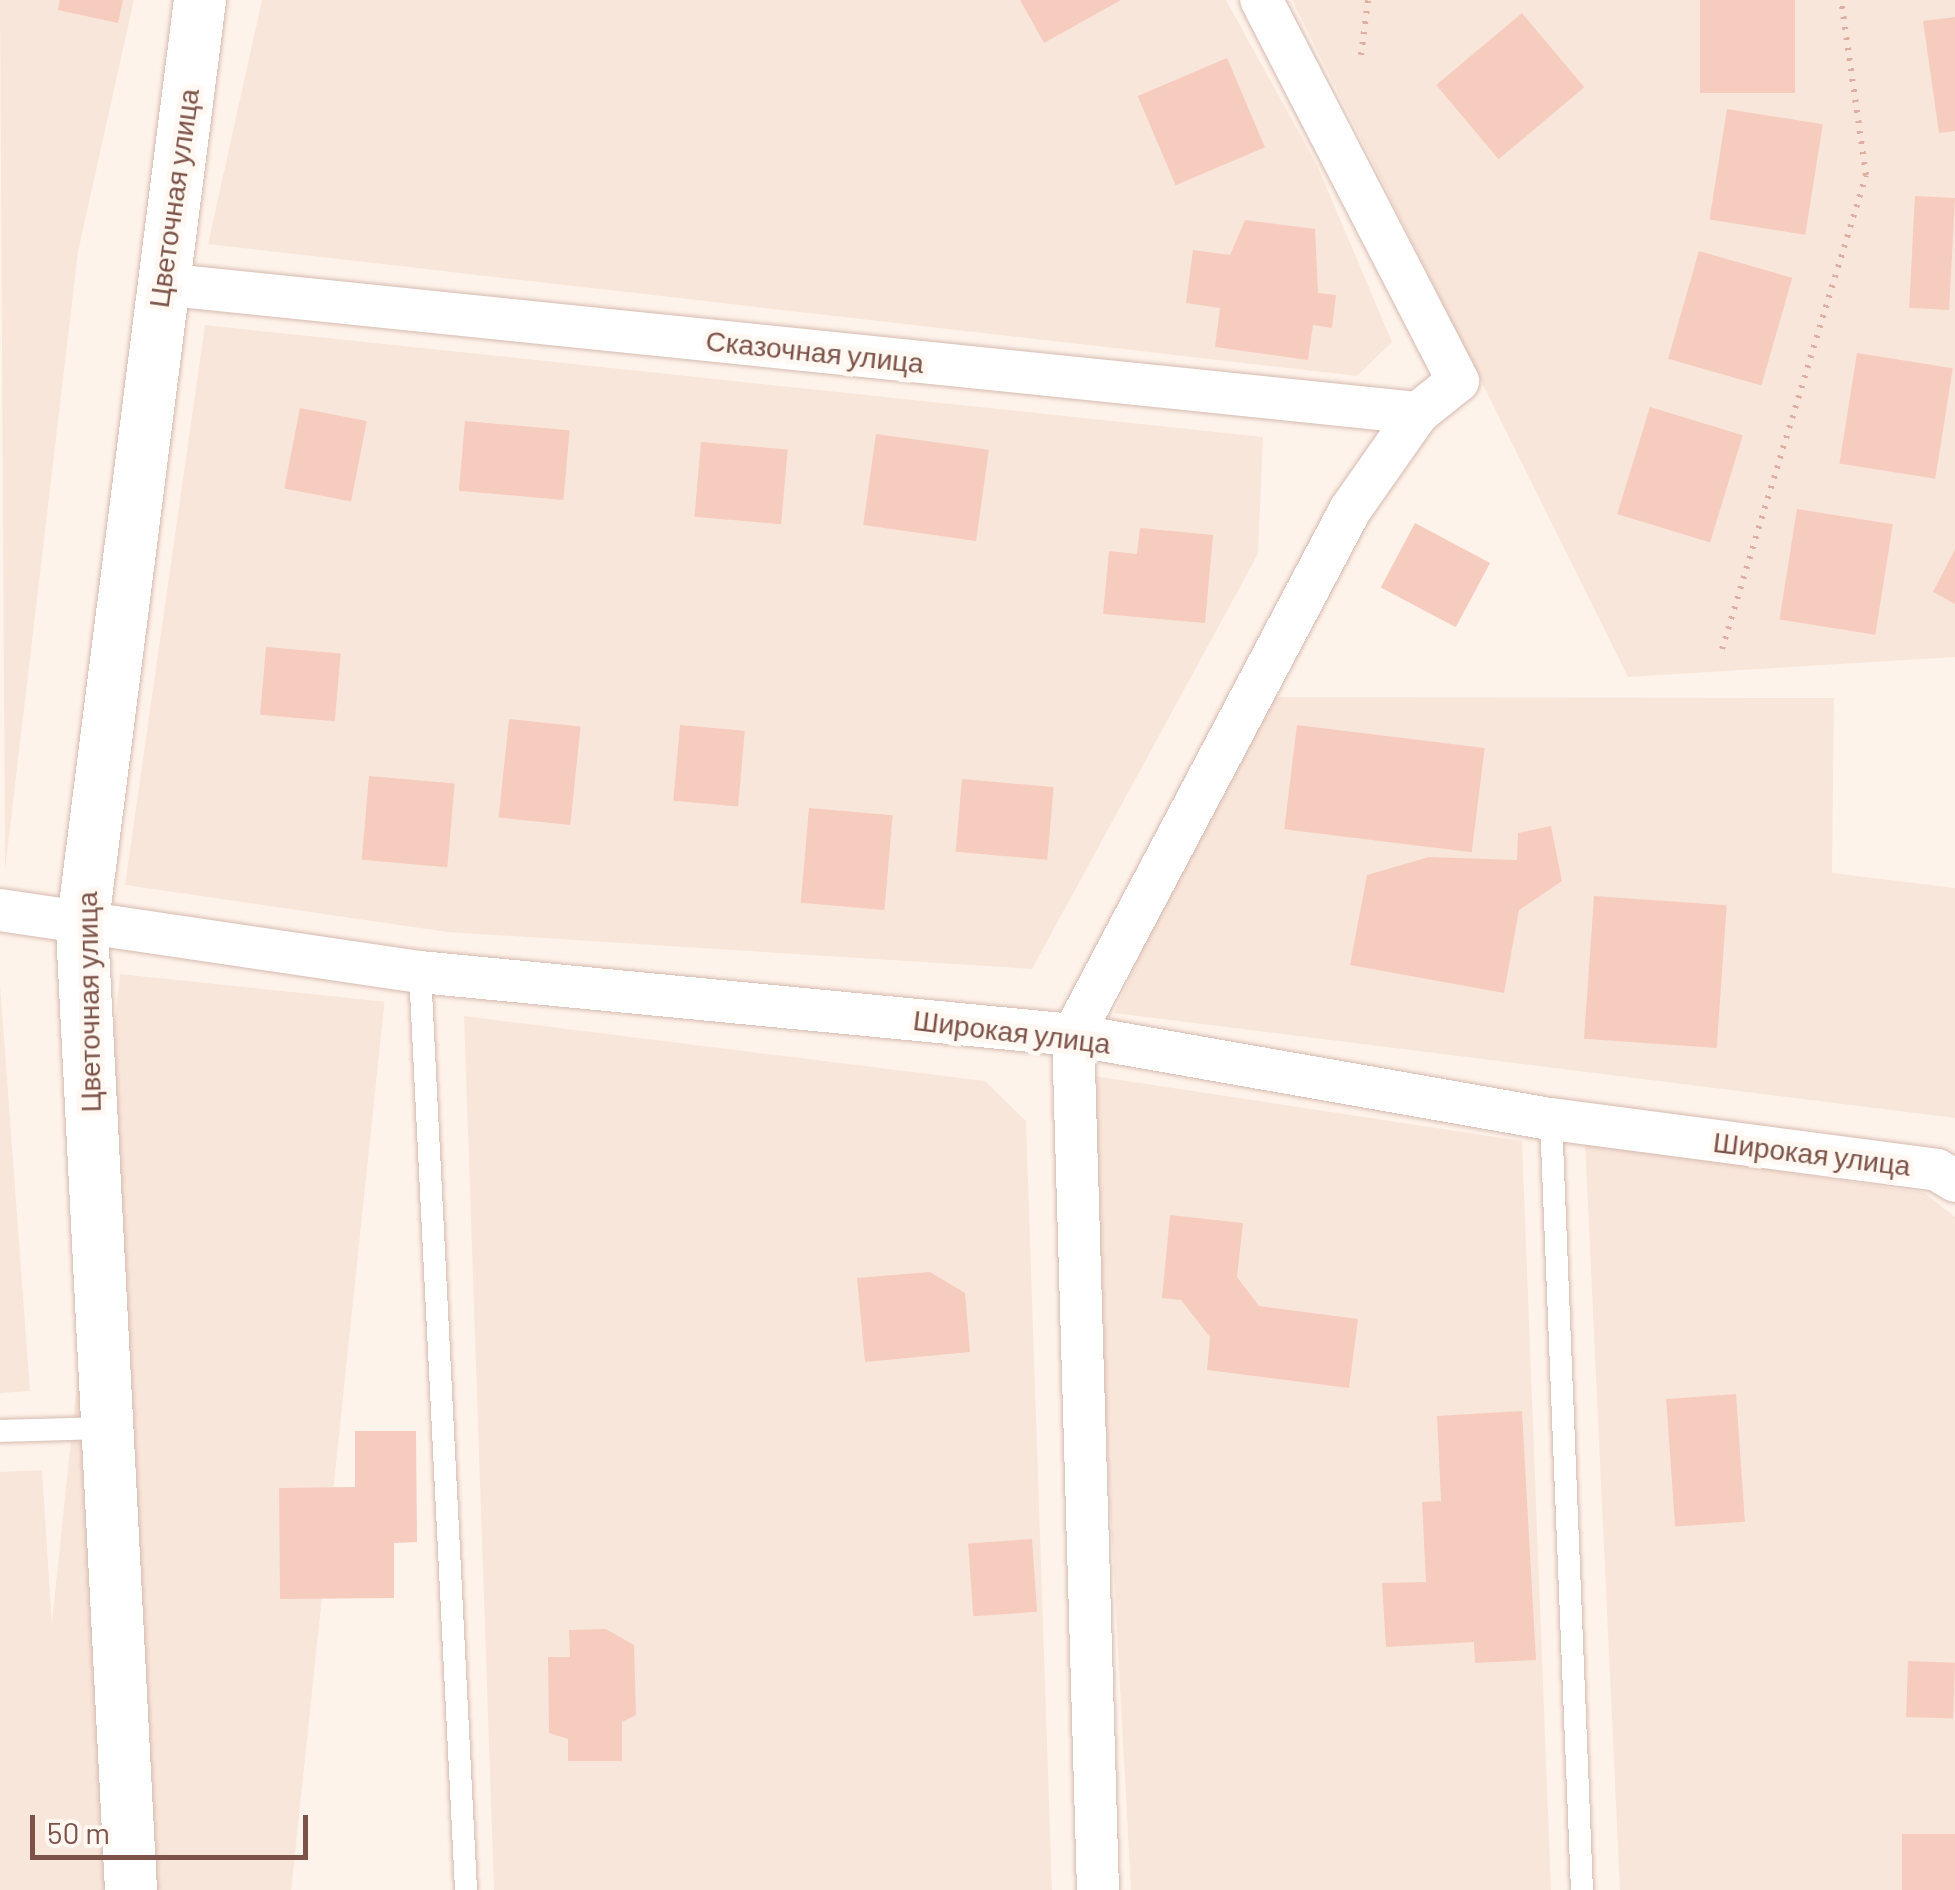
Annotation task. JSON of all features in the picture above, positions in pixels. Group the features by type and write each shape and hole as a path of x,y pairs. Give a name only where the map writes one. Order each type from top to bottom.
{"street":[{"name":"Цветочная улица","path":"131,1890 102,1428 82,929 200,0"},
{"path":"1098,1890 1073,1035 1350,510 1418,413 1458,380 1261,0"},
{"name":"Сказочная улица","path":"161,284 1418,413"},
{"name":"Широкая улица","path":"0,910 82,929 420,972 1073,1035 1551,1119 1946,1176"}],"lane":[{"path":"420,972 466,1890"},
{"path":"1551,1119 1582,1890"},
{"path":"0,1432 102,1428"}],"path":[{"path":"1361,55 1368,0"},
{"path":"1722,649 1866,175 1841,0"}],"shaded area":[{"path":"0,0 134,0 78,252 5,870"},
{"path":"262,0 1226,0 1317,165 1392,342 1357,376 208,244"},
{"path":"1292,0 1955,0 1955,657 1628,677"},
{"path":"205,325 1263,437 1258,554 1032,969 447,932 125,885"},
{"path":"1255,697 1834,698 1832,873 1955,888 1955,1118 1114,1013"},
{"path":"120,974 385,1002 291,1890 62,1890 24,1886"},
{"path":"0,984 30,1391 0,1393"},
{"path":"464,1016 985,1081 1026,1121 1052,1890 494,1890"},
{"path":"1087,1075 1522,1141 1551,1890 1131,1890"},
{"path":"1585,1142 1925,1193 1955,1217 1955,1890 1620,1890"},
{"path":"42,1470 69,1890 0,1890 0,1472"}],"building":[{"path":"60,0 123,0 118,23 58,10"},
{"path":"1020,0 1121,0 1044,43"},
{"path":"1700,0 1795,0 1795,93 1700,93"},
{"path":"1522,13 1584,87 1499,159 1436,85"},
{"path":"1955,17 1955,131 1939,133 1923,21"},
{"path":"1227,58 1265,147 1176,185 1138,96"},
{"path":"1727,109 1823,124 1805,235 1709,220"},
{"path":"1915,196 1955,198 1949,310 1909,308"},
{"path":"1245,220 1315,229 1318,293 1336,295 1332,328 1313,325 1308,360 1215,347 1220,308 1186,303 1193,250 1230,255"},
{"path":"1699,251 1792,278 1761,385 1668,359"},
{"path":"1857,353 1953,368 1935,479 1839,464"},
{"path":"1650,407 1743,435 1710,542 1617,514"},
{"path":"300,408 367,421 351,501 284,488"},
{"path":"465,421 570,430 563,500 459,491"},
{"path":"876,434 989,450 976,541 863,525"},
{"path":"701,442 788,450 781,524 694,517"},
{"path":"1797,509 1893,524 1875,635 1779,620"},
{"path":"1415,523 1490,563 1456,627 1381,587"},
{"path":"1140,528 1213,535 1205,623 1103,614 1109,551 1137,554"},
{"path":"1955,549 1955,604 1933,592"},
{"path":"266,647 341,654 335,721 260,715"},
{"path":"509,719 581,727 570,825 499,817"},
{"path":"680,725 745,731 738,806 673,801"},
{"path":"1297,725 1485,748 1472,852 1284,829"},
{"path":"369,776 455,783 447,867 362,860"},
{"path":"962,779 1054,787 1047,860 956,852"},
{"path":"809,808 893,815 884,910 801,903"},
{"path":"1551,826 1562,881 1519,910 1504,993 1350,965 1367,875 1429,857 1517,860 1518,833"},
{"path":"1594,896 1727,905 1717,1048 1584,1039"},
{"path":"1170,1215 1243,1223 1237,1277 1259,1306 1358,1319 1349,1388 1207,1370 1210,1337 1181,1300 1162,1298"},
{"path":"930,1272 965,1293 970,1352 865,1362 857,1278"},
{"path":"1736,1394 1745,1522 1675,1527 1666,1399"},
{"path":"1522,1411 1536,1660 1475,1663 1474,1642 1386,1647 1382,1583 1426,1582 1422,1502 1441,1501 1437,1416"},
{"path":"355,1431 416,1431 417,1542 394,1543 394,1598 280,1599 279,1488 355,1487"},
{"path":"1032,1539 1037,1612 973,1616 968,1543"},
{"path":"606,1629 634,1645 636,1715 622,1722 622,1761 568,1761 568,1739 549,1733 548,1657 570,1657 569,1630"},
{"path":"1908,1661 1955,1663 1953,1719 1906,1717"},
{"path":"1902,1834 1955,1834 1955,1890 1902,1890"}]}
